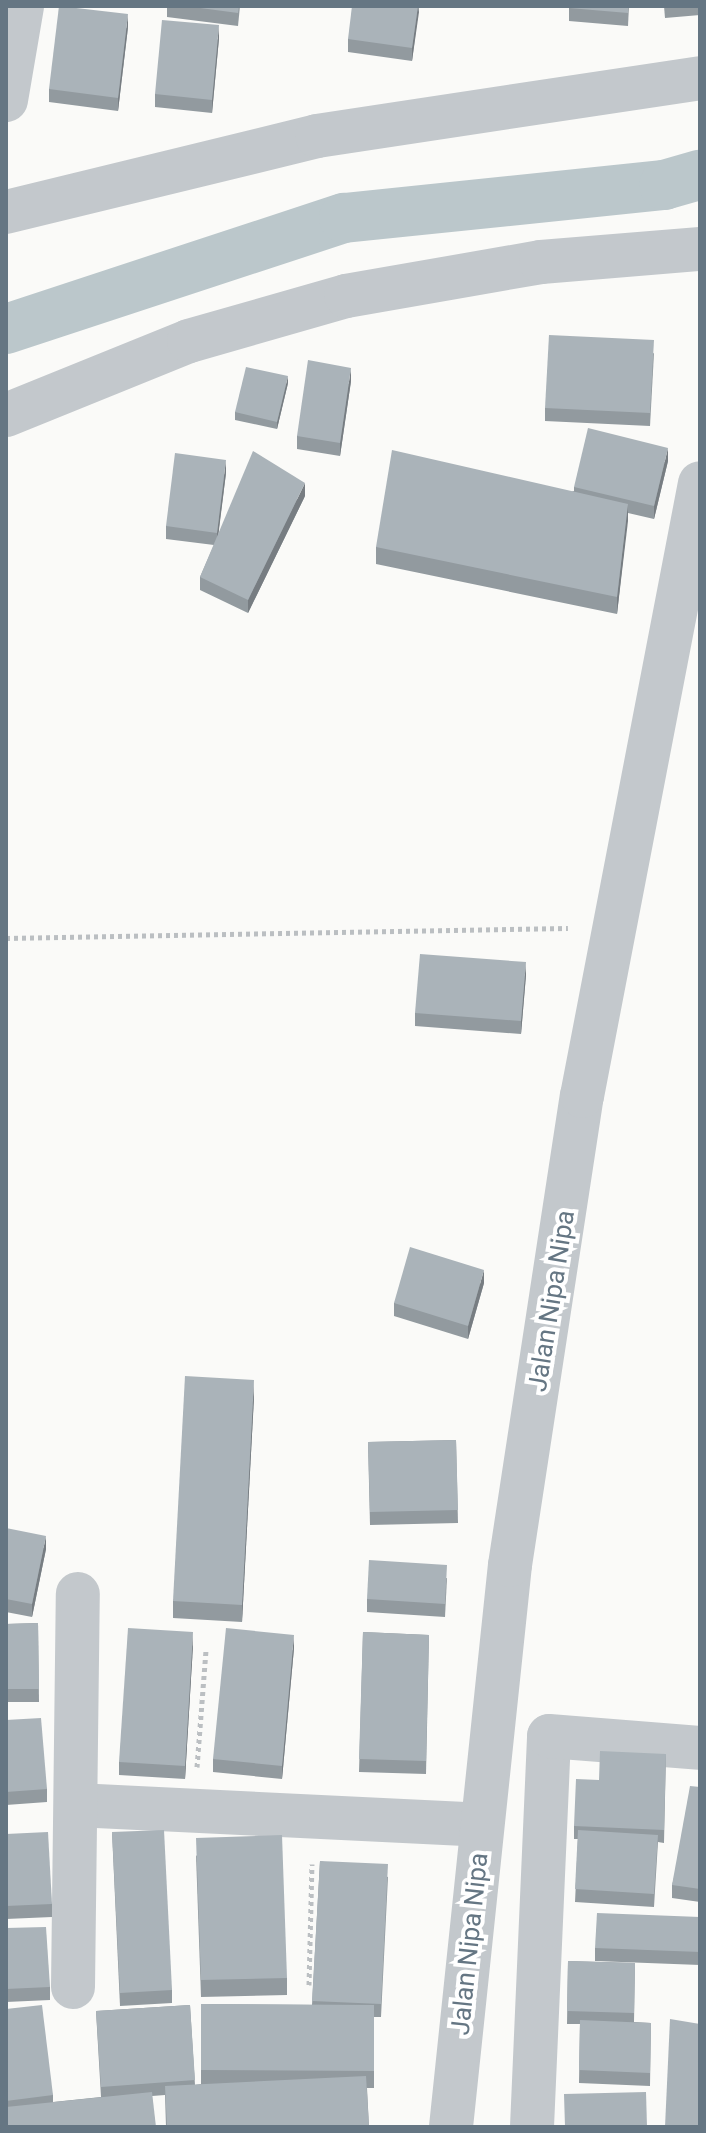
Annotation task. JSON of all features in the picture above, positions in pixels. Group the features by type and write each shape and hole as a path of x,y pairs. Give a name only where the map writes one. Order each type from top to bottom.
{"street":[{"path":"6,100 22,6"},
{"path":"6,212 317,136 700,78"},
{"path":"6,415 189,341 346,296 541,262 700,249"},
{"name":"Jalan Nipa Nipa","path":"451,2127 510,1565 613,927 700,483"},
{"path":"73,1987 78,1594"},
{"path":"492,1725 549,1736 700,1748"},
{"path":"532,2127 549,1736"},
{"path":"76,1805 481,1825"}],"path":[{"path":"6,938 613,927"},
{"path":"193,1812 206,1650"},
{"path":"309,1985 313,1815"}],"building":[{"path":"59,6 128,14 118,98 49,89"},
{"path":"185,6 239,6 238,13"},
{"path":"352,6 418,6 412,48 348,39"},
{"path":"628,6 628,13 569,8"},
{"path":"162,20 219,25 212,100 155,94"},
{"path":"549,335 654,340 650,413 545,408"},
{"path":"308,360 351,368 340,443 297,436"},
{"path":"246,367 288,376 277,422 235,412"},
{"path":"588,428 668,448 654,506 574,487"},
{"path":"392,450 628,504 617,597 376,547"},
{"path":"253,451 305,483 248,600 200,577"},
{"path":"175,453 226,460 217,533 166,526"},
{"path":"420,954 526,962 521,1021 415,1013"},
{"path":"410,1247 484,1270 468,1326 394,1303"},
{"path":"185,1376 254,1380 242,1605 173,1601"},
{"path":"456,1440 458,1510 370,1512 368,1442"},
{"path":"6,1528 46,1536 32,1604 6,1599"},
{"path":"369,1560 447,1565 445,1604 367,1599"},
{"path":"38,1623 39,1689 6,1689 6,1624"},
{"path":"128,1628 193,1632 185,1766 119,1762"},
{"path":"226,1628 294,1635 282,1766 213,1759"},
{"path":"363,1632 429,1635 426,1761 359,1759"},
{"path":"41,1718 47,1789 6,1792 6,1720"},
{"path":"600,1751 666,1754 664,1830 574,1826 576,1779 599,1780"},
{"path":"690,1786 700,1787 700,1889 672,1885"},
{"path":"164,1830 172,1990 120,1993 112,1832"},
{"path":"578,1830 658,1835 654,1894 575,1889"},
{"path":"48,1832 52,1904 6,1906 6,1834"},
{"path":"282,1835 287,1978 201,1980 196,1838"},
{"path":"320,1861 388,1864 381,2004 312,2001"},
{"path":"597,1913 700,1917 700,1952 595,1948"},
{"path":"46,1927 50,1987 6,1989 6,1928"},
{"path":"568,1961 635,1963 634,2013 567,2011"},
{"path":"201,2004 374,2005 374,2071 201,2070"},
{"path":"42,2005 53,2095 6,2101 6,2009"},
{"path":"190,2005 195,2080 101,2087 96,2011"},
{"path":"670,2019 700,2024 700,2127 665,2127"},
{"path":"580,2020 651,2023 650,2073 579,2070"},
{"path":"366,2076 369,2127 167,2127 165,2086"},
{"path":"152,2092 156,2127 6,2127 6,2107"},
{"path":"646,2092 647,2127 565,2127 564,2094"}],"waterway":[{"path":"6,329 344,218 664,185 700,175"}]}
